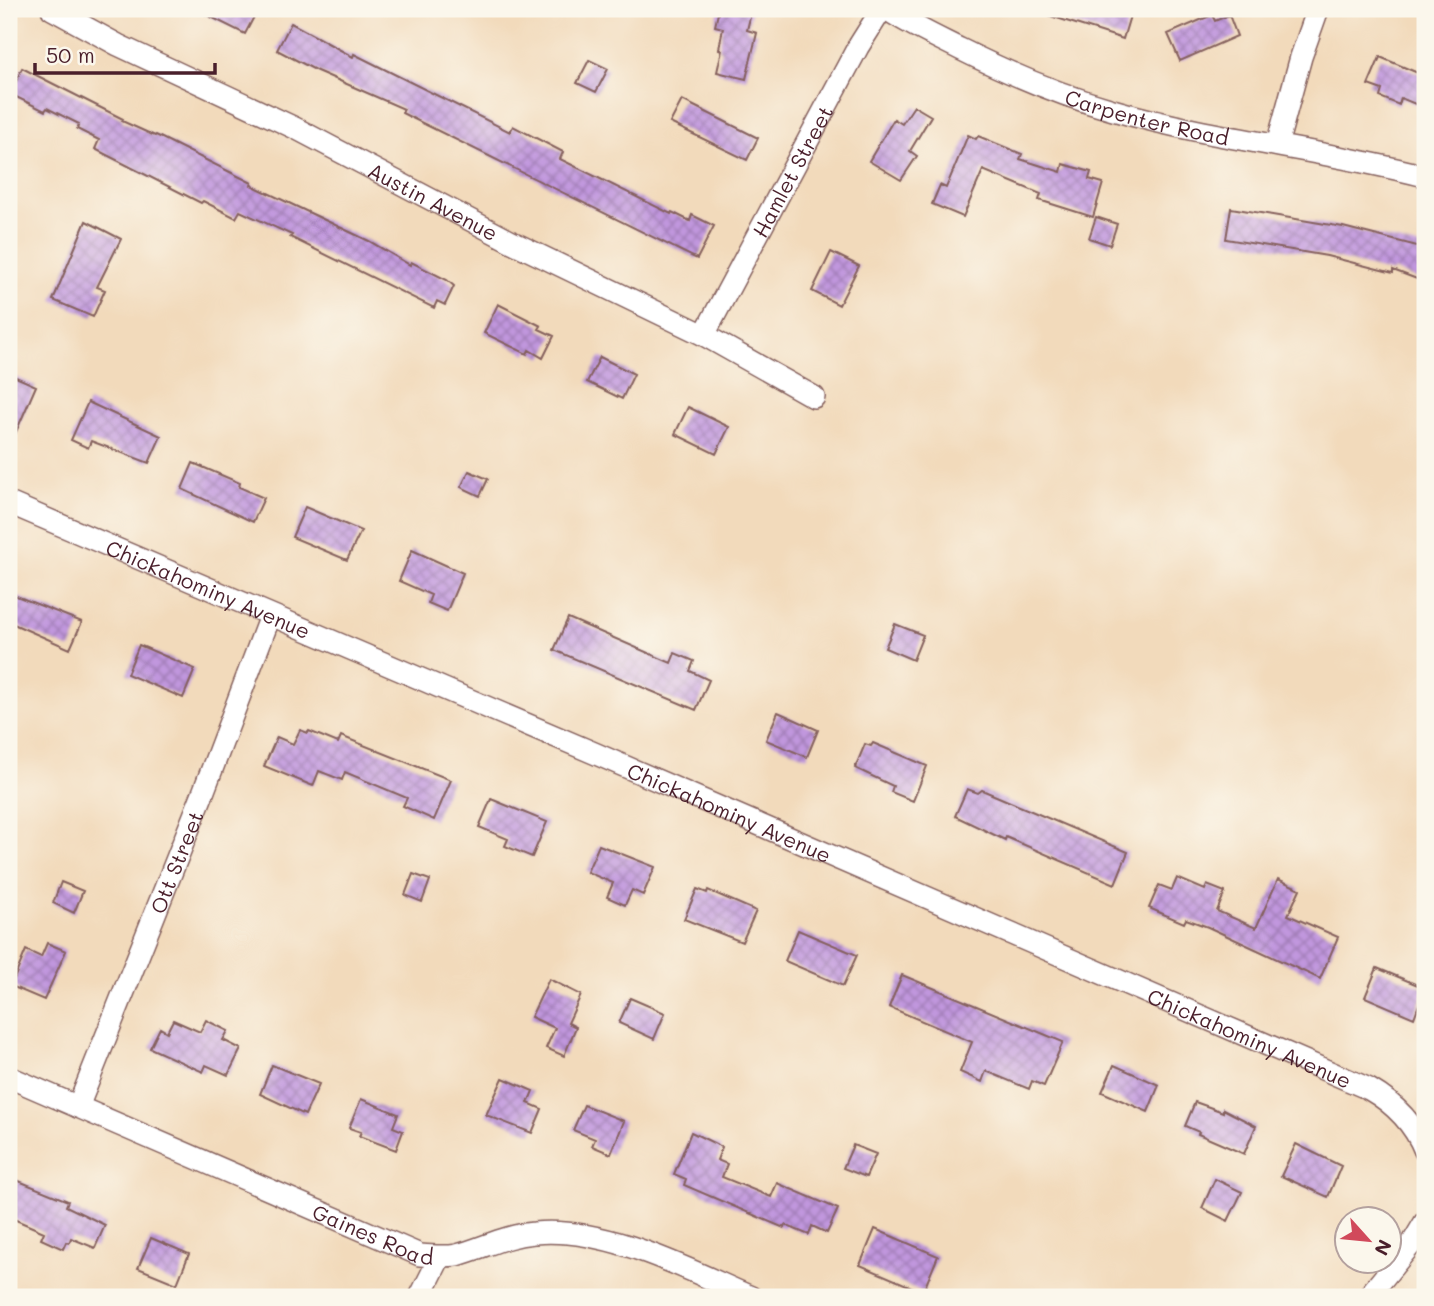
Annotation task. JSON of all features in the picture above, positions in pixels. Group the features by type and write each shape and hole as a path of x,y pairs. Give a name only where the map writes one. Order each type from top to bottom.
{"street":[{"name":"Austin Avenue","path":"52,9 118,45 295,128 512,242 704,335 814,397"},
{"name":"Hamlet Street","path":"704,335 858,47 884,9"},
{"name":"Carpenter Road","path":"884,9 914,28 1042,86 1115,111 1277,145 1370,161 1425,176"},
{"path":"1277,145 1301,57 1318,9"},
{"name":"Chickahominy Avenue","path":"9,503 1370,1089 1387,1099 1406,1117 1425,1151"},
{"name":"Ott Street","path":"78,1107 270,616"},
{"name":"Gaines Road","path":"9,1077 420,1255 457,1255 511,1236 562,1232 616,1243 672,1263 751,1297"},
{"path":"1368,1297 1413,1242 1425,1222"},
{"path":"420,1297 440,1257"}],"building":[{"path":"195,9 258,9 245,34"},
{"path":"719,9 752,9 747,30 757,33 746,79 717,72 723,28 715,26"},
{"path":"1041,9 1132,9 1123,39 1041,13"},
{"path":"1212,15 1215,21 1229,15 1237,36 1180,61 1168,34"},
{"path":"291,23 353,57 354,54 510,132 513,126 563,152 560,159 671,214 672,212 690,221 692,215 714,226 697,259 402,113 404,109 317,71 277,50"},
{"path":"1380,57 1425,76 1425,108 1401,98 1399,105 1380,97 1382,90 1368,85"},
{"path":"589,60 608,69 596,92 577,83"},
{"path":"22,68 123,119 122,121 156,135 252,183 251,185 369,241 410,265 411,262 447,280 454,286 445,305 437,301 434,308 290,237 292,235 240,211 236,218 203,201 201,203 95,149 99,140 77,129 79,124 10,94"},
{"path":"682,100 758,138 747,160 670,123"},
{"path":"914,106 931,116 910,151 917,156 901,180 869,161 894,119 902,124"},
{"path":"968,135 976,139 978,136 1022,154 1020,159 1061,172 1063,164 1091,172 1089,179 1103,183 1093,217 1039,200 1041,194 983,170 963,217 932,204 940,185 946,188"},
{"path":"1231,208 1343,227 1425,248 1425,282 1393,270 1393,273 1327,256 1226,239"},
{"path":"1096,217 1117,224 1110,245 1089,238"},
{"path":"86,221 121,239 97,287 105,290 93,317 53,300"},
{"path":"831,252 859,266 839,305 812,291"},
{"path":"498,304 541,326 539,329 554,336 543,358 529,350 527,354 484,333"},
{"path":"600,357 634,374 622,399 587,382"},
{"path":"9,374 36,386 9,448"},
{"path":"88,402 161,436 149,463 91,441 88,448 71,440"},
{"path":"688,407 729,427 716,454 675,434"},
{"path":"193,463 240,483 239,487 264,498 253,522 182,489"},
{"path":"469,471 488,479 480,496 461,487"},
{"path":"305,507 361,531 347,560 292,537"},
{"path":"412,550 463,573 447,611 428,603 431,595 399,581"},
{"path":"9,593 82,622 70,649 9,622"},
{"path":"568,618 671,663 675,653 694,661 690,671 709,680 696,710 554,650"},
{"path":"895,624 923,635 913,660 885,648"},
{"path":"139,645 195,669 183,698 127,674"},
{"path":"778,712 818,730 807,757 766,740"},
{"path":"300,730 338,743 341,736 451,780 434,820 403,806 407,798 345,772 342,780 319,771 313,786 264,766 277,737 293,744"},
{"path":"873,743 927,766 913,801 891,792 893,786 855,768 865,744 871,746"},
{"path":"967,789 978,793 982,790 1128,852 1115,884 1006,837 1005,840 955,816"},
{"path":"491,799 547,822 532,857 505,846 508,839 479,827"},
{"path":"599,845 655,867 643,895 632,890 625,905 607,897 613,883 587,872"},
{"path":"413,874 430,880 422,902 405,895"},
{"path":"1177,878 1205,890 1207,885 1225,892 1217,911 1256,928 1278,879 1300,889 1288,915 1338,937 1320,979 1208,927 1186,919 1184,923 1149,908 1159,885 1172,890"},
{"path":"61,882 83,891 74,913 53,903"},
{"path":"697,889 707,893 708,890 756,911 742,942 684,919"},
{"path":"798,930 857,955 843,986 785,961"},
{"path":"47,943 66,951 44,1000 11,986 26,950 41,957"},
{"path":"1377,968 1425,988 1414,1018 1365,997"},
{"path":"902,975 1063,1042 1044,1086 1032,1081 1029,1089 986,1071 982,1082 960,1072 972,1042 889,1007"},
{"path":"549,979 581,995 568,1023 576,1027 564,1056 546,1048 555,1028 531,1017"},
{"path":"630,998 665,1013 654,1039 619,1023"},
{"path":"173,1020 200,1032 206,1020 228,1031 223,1040 241,1049 228,1075 206,1065 203,1072 150,1048 160,1028 167,1032"},
{"path":"272,1065 319,1084 305,1115 260,1094"},
{"path":"1114,1065 1159,1085 1148,1112 1102,1092"},
{"path":"503,1078 533,1091 528,1103 542,1109 532,1133 486,1115"},
{"path":"361,1099 398,1114 393,1127 403,1131 396,1150 359,1136 361,1132 349,1128"},
{"path":"1195,1102 1223,1112 1223,1109 1256,1126 1244,1154 1185,1126"},
{"path":"584,1105 624,1121 611,1154 592,1146 595,1139 573,1130"},
{"path":"691,1132 722,1147 717,1160 727,1164 722,1177 771,1197 777,1183 838,1209 827,1233 812,1226 809,1235 785,1225 784,1228 684,1185 686,1179 674,1174"},
{"path":"1296,1144 1341,1166 1328,1197 1281,1176"},
{"path":"853,1145 876,1154 866,1177 843,1168"},
{"path":"9,1177 68,1201 66,1206 105,1225 95,1248 71,1238 63,1249 41,1239 44,1232 9,1217"},
{"path":"1215,1179 1242,1192 1228,1221 1202,1208"},
{"path":"875,1229 938,1256 923,1292 860,1265"},
{"path":"151,1238 189,1254 177,1284 138,1268"}]}
